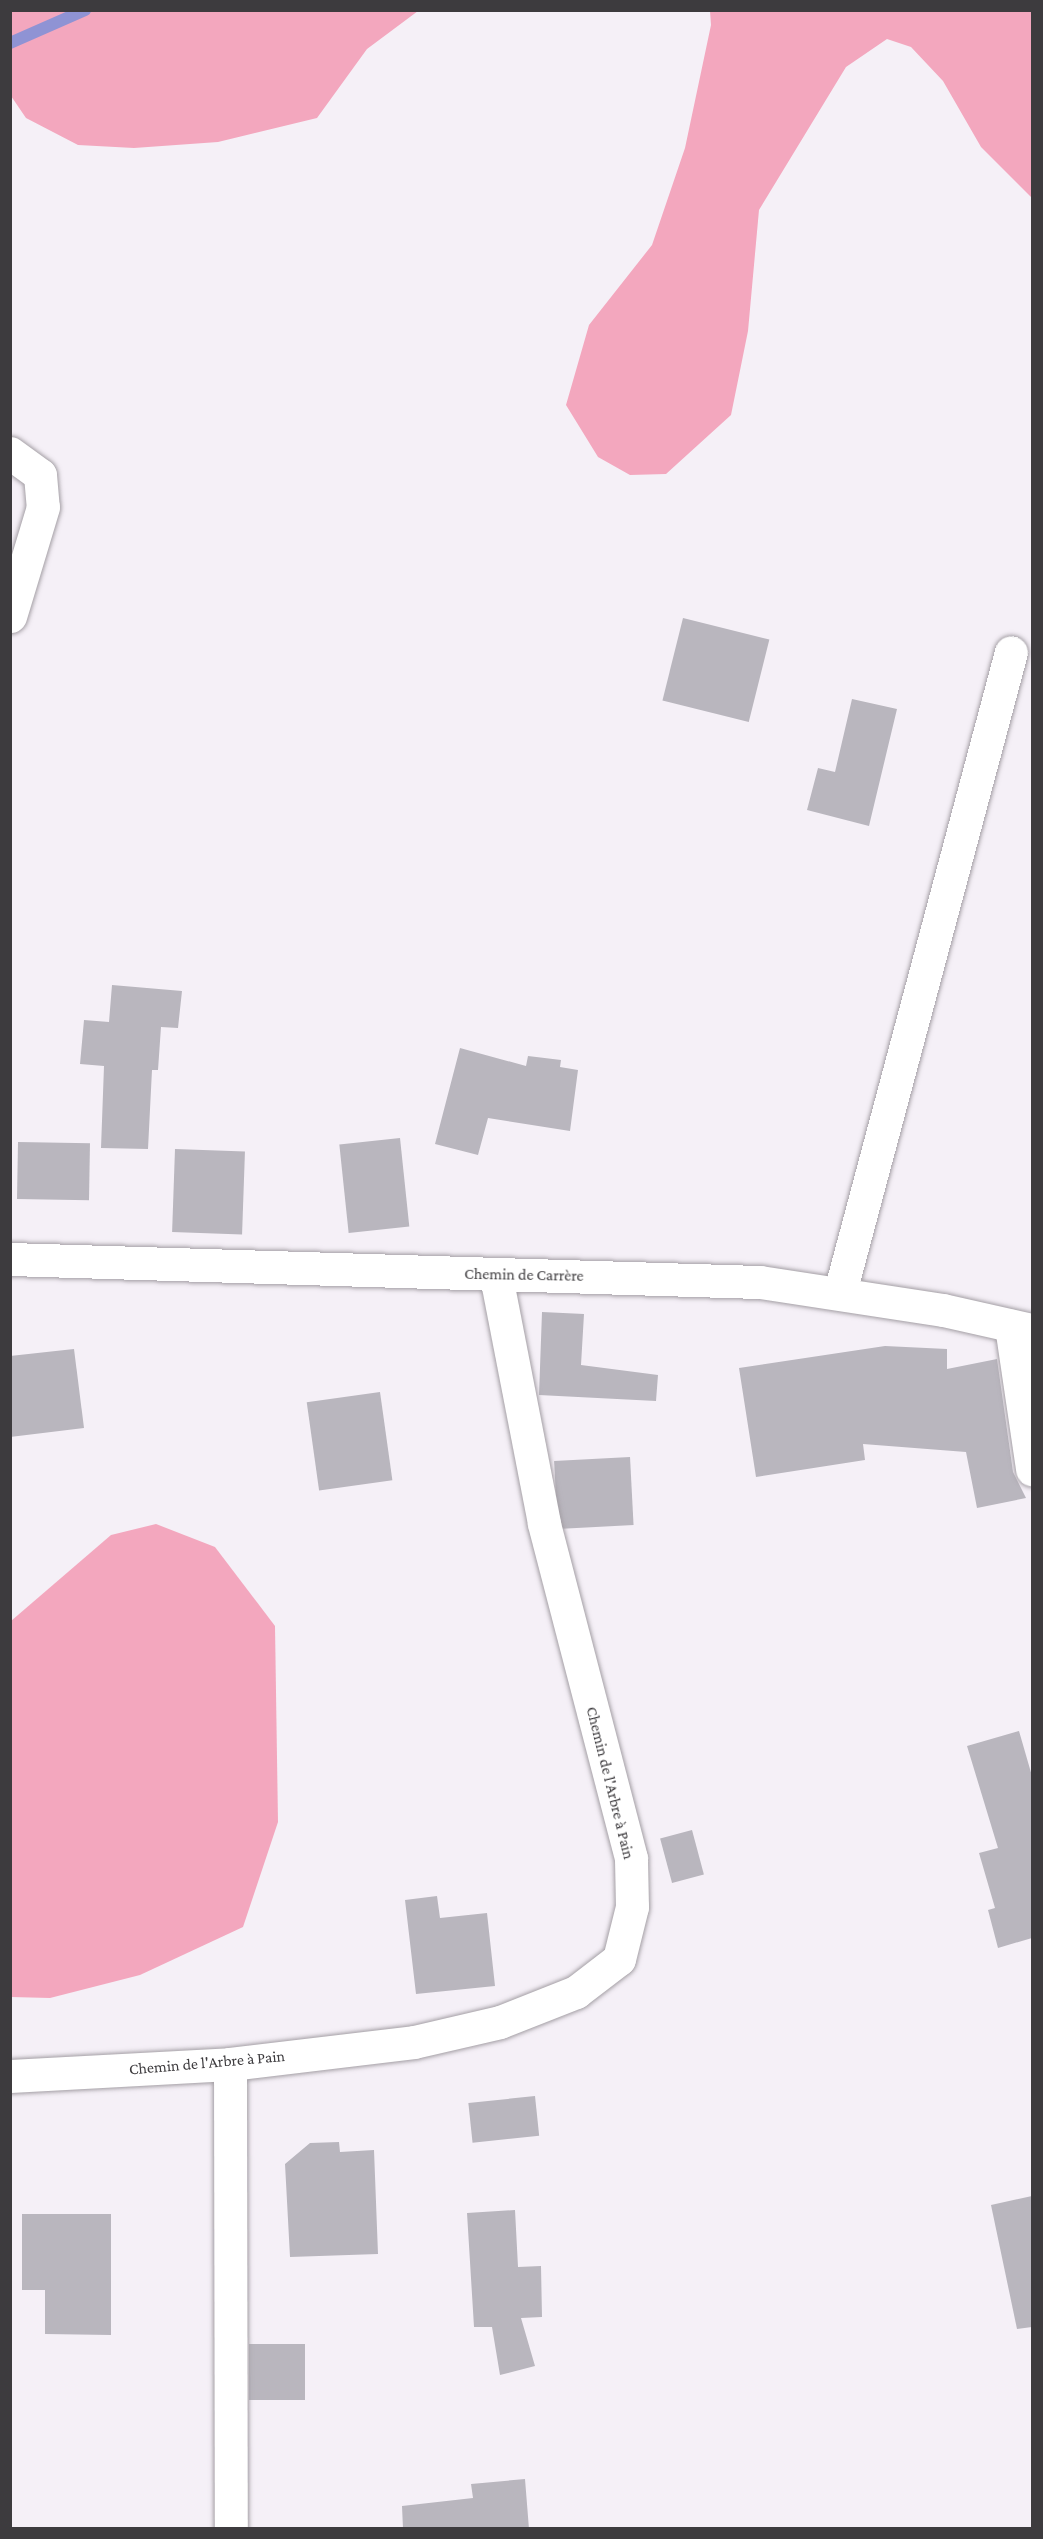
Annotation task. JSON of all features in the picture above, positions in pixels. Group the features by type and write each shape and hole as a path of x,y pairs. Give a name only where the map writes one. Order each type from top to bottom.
{"street":[{"path":"10,453 40,475 43,507 10,616"},
{"path":"840,1292 1011,652"},
{"name":"Chemin de Carrère","path":"10,1259 760,1282 840,1292 1022,1328"},
{"name":"Chemin de l'Arbre à Pain","path":"10,2076 230,2064 414,2042 500,2022 576,1992 618,1959 632,1907 631,1858 544,1523 496,1275"},
{"path":"1022,1328 1032,1469"},
{"path":"230,2064 231,2529"}],"shaded area":[{"path":"10,11 418,11 367,49 317,118 218,142 134,148 78,145 26,118 11,96"},
{"path":"710,11 1032,11 1032,198 981,147 943,81 911,47 887,39 846,67 759,210 748,331 731,415 666,474 630,475 598,457 566,405 589,325 652,245 685,148 711,25"},
{"path":"156,1524 215,1547 275,1626 278,1822 243,1927 140,1975 50,1998 11,1997 11,1621 111,1535"}],"building":[{"path":"683,618 769,640 749,722 662,700"},
{"path":"852,699 897,709 869,826 807,810 818,768 835,772"},
{"path":"112,985 182,991 178,1028 161,1027 158,1070 152,1070 148,1149 101,1148 104,1066 80,1064 84,1020 109,1022"},
{"path":"460,1048 526,1066 528,1056 561,1060 560,1067 578,1070 570,1131 488,1118 478,1155 435,1144"},
{"path":"400,1138 409,1227 349,1233 339,1144"},
{"path":"18,1142 90,1143 89,1200 17,1199"},
{"path":"175,1149 245,1151 242,1234 172,1232"},
{"path":"542,1312 584,1314 581,1365 658,1375 656,1401 539,1395"},
{"path":"885,1346 947,1349 947,1369 997,1359 1013,1472 1026,1498 977,1508 966,1452 863,1444 865,1460 756,1477 739,1368"},
{"path":"74,1349 84,1428 10,1437 10,1356"},
{"path":"380,1392 392,1480 319,1490 307,1402"},
{"path":"630,1457 634,1525 558,1529 554,1461"},
{"path":"1019,1731 1032,1776 1032,1938 998,1948 988,1910 995,1908 979,1853 998,1848 967,1746"},
{"path":"692,1830 704,1874 672,1883 660,1839"},
{"path":"437,1896 440,1918 487,1913 495,1986 416,1994 405,1900"},
{"path":"535,2096 539,2136 473,2143 468,2103"},
{"path":"339,2142 340,2152 374,2150 378,2254 290,2257 285,2164 310,2143"},
{"path":"1032,2196 1032,2327 1017,2329 991,2205"},
{"path":"515,2210 518,2267 541,2266 542,2317 521,2318 535,2366 500,2375 492,2327 474,2327 467,2213"},
{"path":"22,2214 111,2214 111,2335 45,2334 45,2290 22,2290"},
{"path":"249,2344 305,2344 305,2400 249,2400"},
{"path":"525,2479 529,2529 403,2529 402,2506 473,2498 471,2484"}],"waterway":[{"path":"10,43 85,10"}]}
